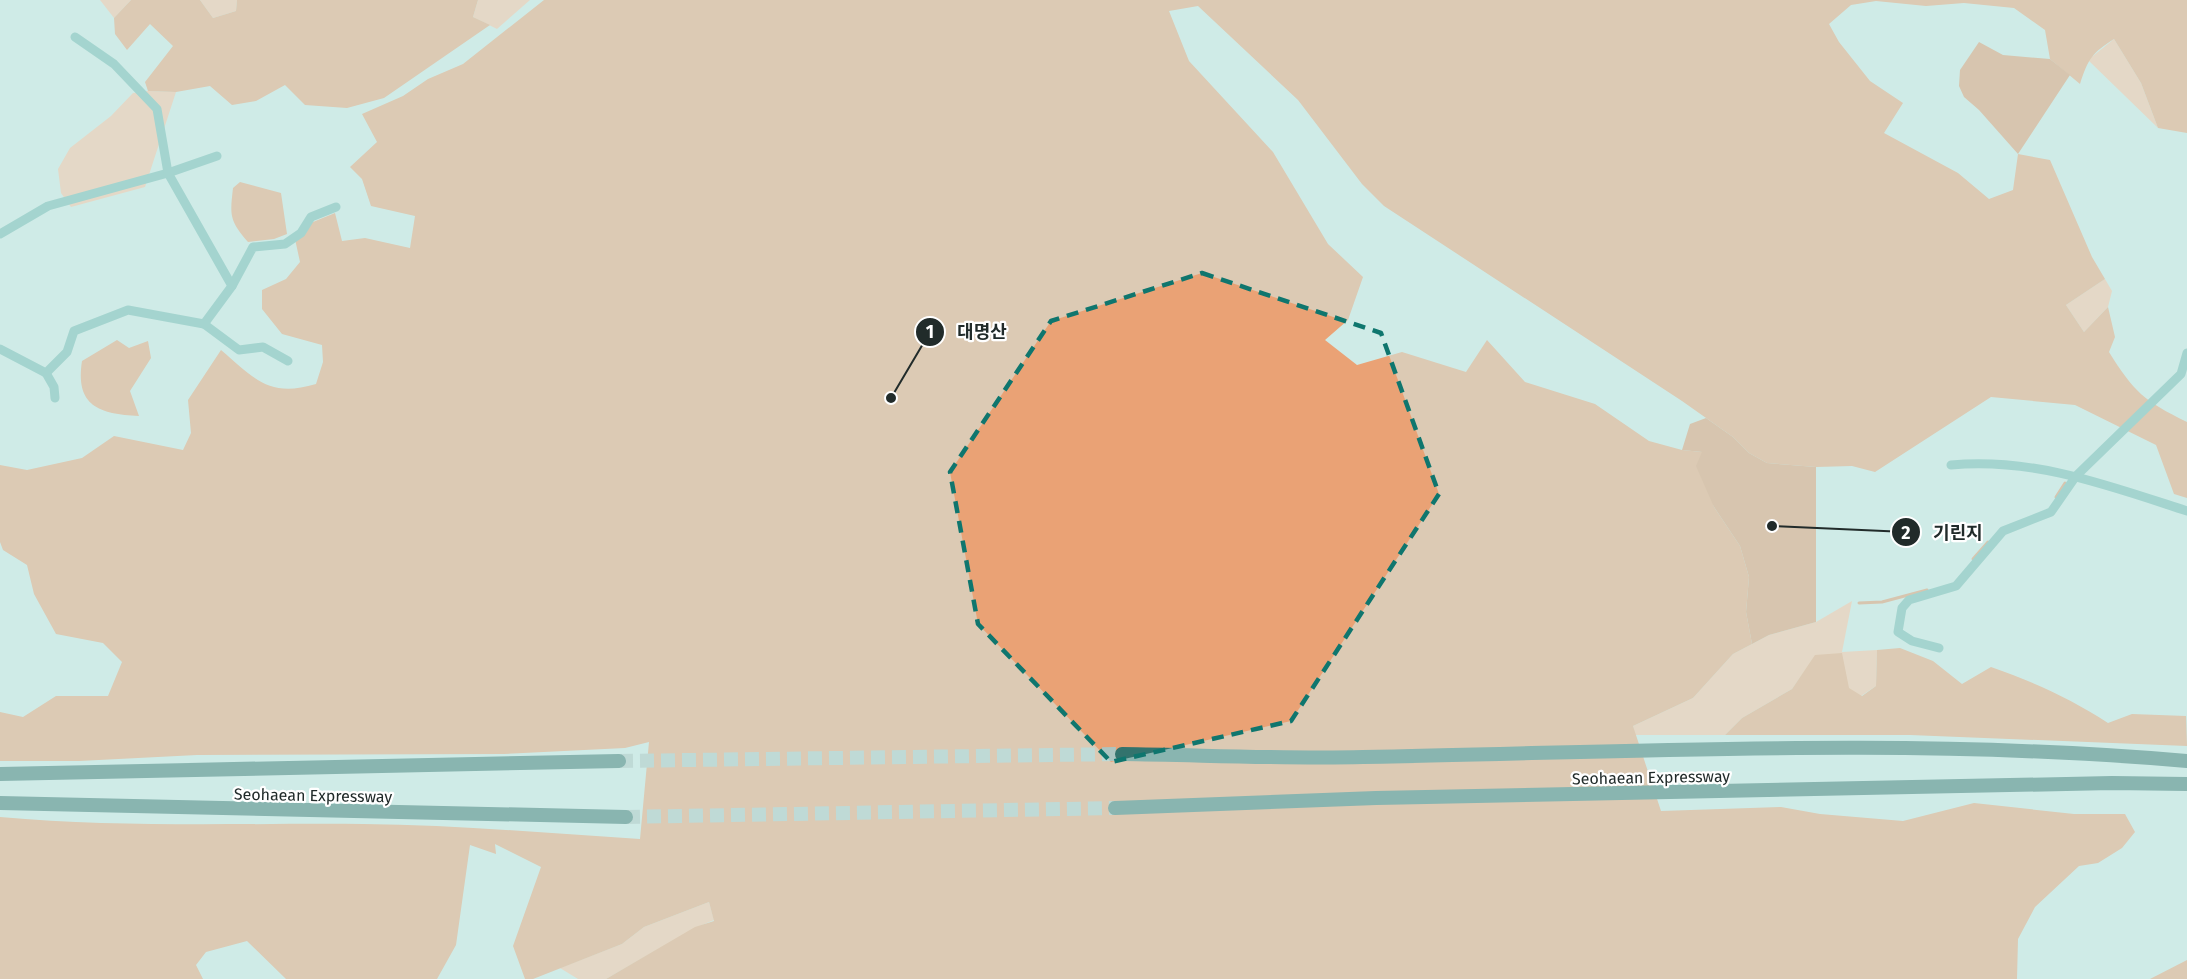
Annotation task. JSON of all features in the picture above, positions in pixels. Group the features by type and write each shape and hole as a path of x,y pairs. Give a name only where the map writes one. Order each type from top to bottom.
{"highway":[{"name":"Seohaean Expressway","path":"1122,754 1360,757 1694,748 1941,749 2105,754 2187,761"},
{"name":"Seohaean Expressway","path":"0,774 619,761"},
{"name":"Seohaean Expressway","path":"1115,808 1376,798 2112,783 2187,784"},
{"name":"Seohaean Expressway","path":"0,803 626,817"}],"street":[{"path":"75,37 114,64 157,109 168,173 232,286"},
{"path":"0,234 48,206 168,173 217,156"},
{"path":"204,324 232,286 253,247 285,244 301,233 311,217 336,207"},
{"path":"46,372 67,352 74,331 128,310 204,324 239,350 262,347 288,361"},
{"path":"0,349 46,372 54,387 55,398"},
{"path":"1939,648 1912,641 1898,632 1902,608 1909,600 1956,586 2003,531 2051,513 2076,476 2181,374 2187,353"},
{"path":"1951,465 1980,462 2076,476 2187,510"}],"highlighted area":[{"path":"1202,273 1381,333 1439,494 1291,721 1111,762 978,624 950,472 1051,321"}],"shaded area":[{"path":"100,0 131,0 114,18"},
{"path":"131,0 200,0 213,18 236,11 237,0 478,0 473,17 490,25 384,98 347,108 305,105 285,85 256,101 232,105 210,86 176,92 148,91 145,82 173,46 150,24 127,50 115,34 114,18"},
{"path":"200,0 237,0 236,11 213,18"},
{"path":"478,0 530,0 497,29 473,17"},
{"path":"544,0 2187,0 2187,133 2158,128 2141,83 2114,39 2092,57 2080,84 2050,59 2045,30 2014,8 1964,3 1926,6 1876,1 1851,5 1829,24 1839,42 1870,81 1903,103 1884,133 1958,173 1989,199 2013,190 2018,154 2050,160 2092,257 2105,279 2066,305 2084,332 2108,307 2115,337 2109,352 2118,366 2141,394 2160,408 2187,422 2187,498 2174,494 2156,445 2075,405 1991,397 1875,472 1852,466 1816,467 1767,463 1749,453 1733,437 1682,401 1384,206 1362,184 1298,100 1198,6 1169,11 1189,61 1273,152 1328,244 1363,277 1348,320 1325,340 1357,365 1402,352 1466,372 1487,340 1525,382 1595,404 1649,441 1682,450 1702,452 1714,507 1740,546 1749,577 1746,612 1752,644 1733,654 1693,698 1633,726 1661,811 1781,807 1820,814 1903,821 1974,803 2074,814 2125,814 2135,832 2122,848 2098,863 2079,866 2035,907 2018,939 2017,979 606,979 695,927 714,921 709,902 644,927 622,944 533,979 525,979 513,946 541,867 495,844 496,854 470,845 456,945 437,979 286,979 247,941 206,952 196,965 203,979 0,979 0,817 136,824 398,825 640,839 649,742 625,748 504,754 197,755 79,761 0,761 0,712 23,717 56,696 108,696 122,662 103,643 56,634 34,594 27,565 3,550 0,542 0,465 27,470 82,458 114,436 183,450 191,433 188,400 221,350 254,377 274,387 300,388 316,384 323,362 322,345 282,334 262,309 262,290 286,279 300,262 295,239 313,222 335,213 342,241 365,238 410,248 415,216 371,206 362,179 350,167 377,142 362,114 403,96 428,79 463,64"},
{"path":"2114,39 2141,83 2158,128 2088,60"},
{"path":"1979,42 2003,55 2050,59 2070,75 2018,154 1979,110 1964,97 1959,86 1960,70"},
{"path":"176,92 145,187 71,207 61,193 58,169 70,148 111,116 133,93"},
{"path":"240,182 281,193 287,234 274,239 248,242 237,228 231,211 233,188"},
{"path":"2105,279 2112,291 2108,307 2084,332 2066,305"},
{"path":"117,340 129,348 148,341 151,358 130,391 139,416 102,410 86,398 82,388 82,361"},
{"path":"1706,418 1733,437 1749,453 1767,463 1816,467 1816,622 1769,635 1752,644 1746,612 1749,577 1740,546 1714,507 1696,466 1702,452 1682,450 1690,424"},
{"path":"1852,601 1842,652 1877,650 1876,686 1861,696 1849,689 1816,655 1792,689 1742,718 1725,735 1635,735 1633,726 1693,698 1733,654 1769,635 1816,622"},
{"path":"1900,648 1933,661 1962,684 1991,667 2052,692 2108,723 2132,714 2186,716 2187,746 1910,735 1725,735 1742,718 1792,689 1815,655 1842,653 1849,688 1862,696 1876,686 1877,650"},
{"path":"709,902 714,920 695,928 606,979 578,979 560,968 622,944 644,927"},
{"path":"2187,960 2187,979 2150,979"}],"waterway":[{"path":"2056,497 2065,483"},
{"path":"1973,559 1988,542"},
{"path":"1859,603 1882,602 1927,590"}],"tunnel":[{"path":"619,761 1122,754"},
{"path":"626,817 1115,808"}],"place":[{"name":"대명산","path":"891,398"},
{"name":"기린지","path":"1772,526"}]}
